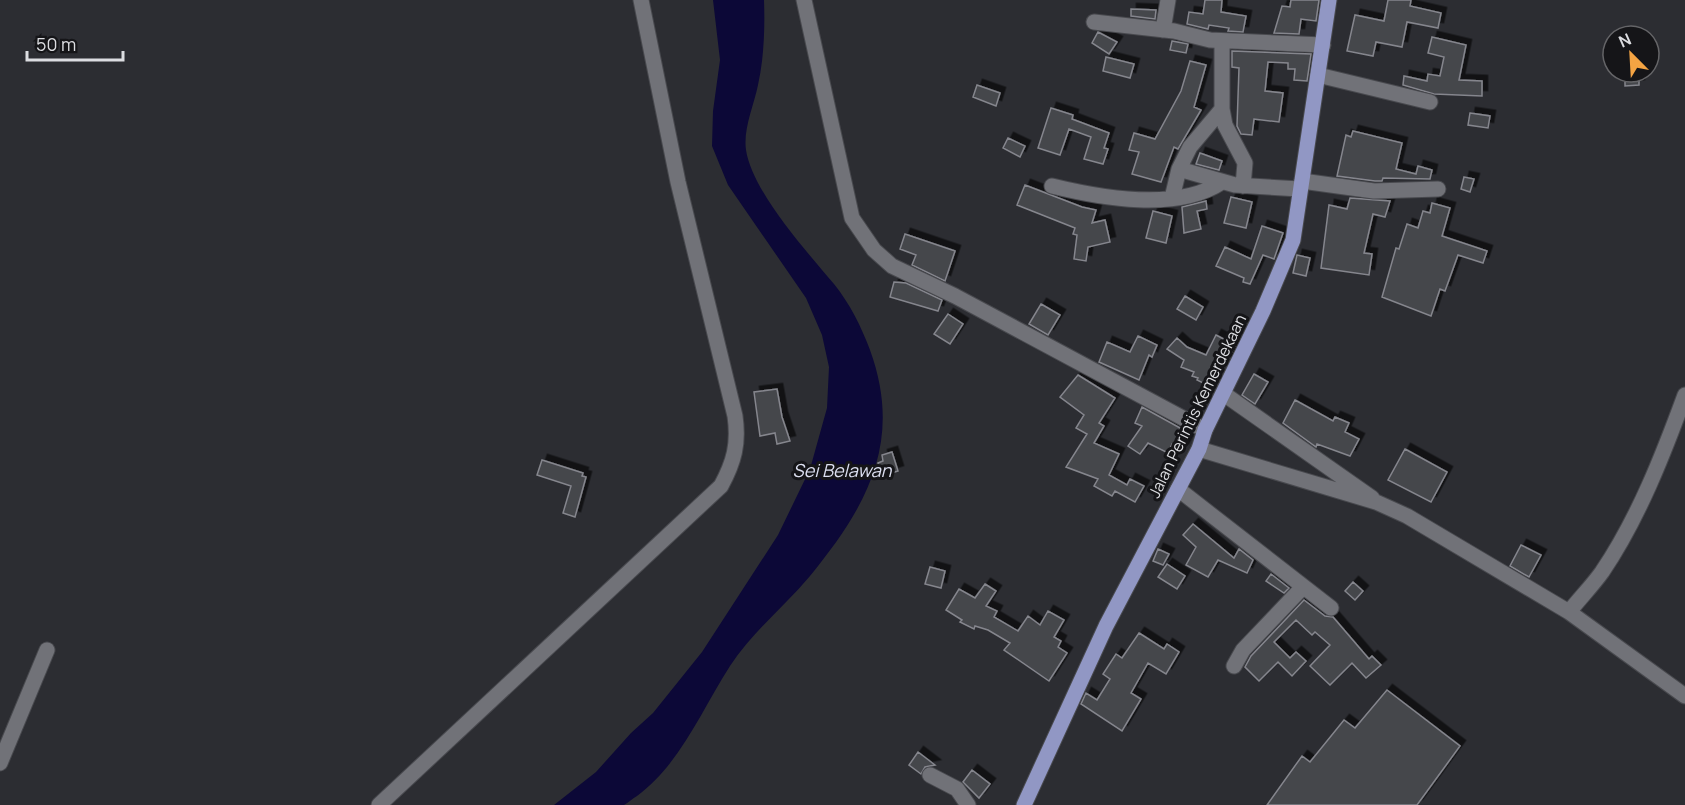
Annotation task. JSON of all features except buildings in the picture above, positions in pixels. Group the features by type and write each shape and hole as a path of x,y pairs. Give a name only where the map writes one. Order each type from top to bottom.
{"main road":[{"name":"Jalan Perintis Kemerdekaan","path":"1024,805 1106,626 1199,449 1205,430 1224,394 1293,240 1329,0"}],"street":[{"path":"379,805 721,486 733,464 737,434 735,416 678,182 641,0"},
{"path":"804,0 852,219 874,250 892,266 955,296 1205,430"},
{"path":"1163,30 1168,0"},
{"path":"1094,22 1163,30 1222,41 1323,45"},
{"path":"1222,41 1222,109 1226,125 1245,163 1243,186"},
{"path":"1318,75 1430,102"},
{"path":"1172,198 1179,169 1190,147 1222,109"},
{"path":"1179,169 1243,186 1301,185 1374,191 1438,189"},
{"path":"1052,186 1102,197 1172,198 1201,194 1222,182"},
{"path":"1224,394 1360,488 1376,502"},
{"path":"1569,612 1601,573 1624,536 1672,430 1685,395"},
{"path":"1199,449 1376,502 1407,516 1569,612 1685,696"},
{"path":"1178,489 1331,608"},
{"path":"1234,666 1243,650 1303,587"},
{"path":"0,763 47,650"},
{"path":"930,775 957,789 968,805"}],"water":[{"name":"Sei Belawan","path":"713,0 764,0 762,64 745,142 750,166 769,202 840,292 863,332 879,383 883,414 881,443 874,470 863,497 831,550 739,653 689,736 666,768 652,783 624,805 554,805 596,772 631,733 653,713 702,652 778,535 810,469 827,408 829,367 822,335 806,298 728,185 712,146 713,111 720,60"}]}
